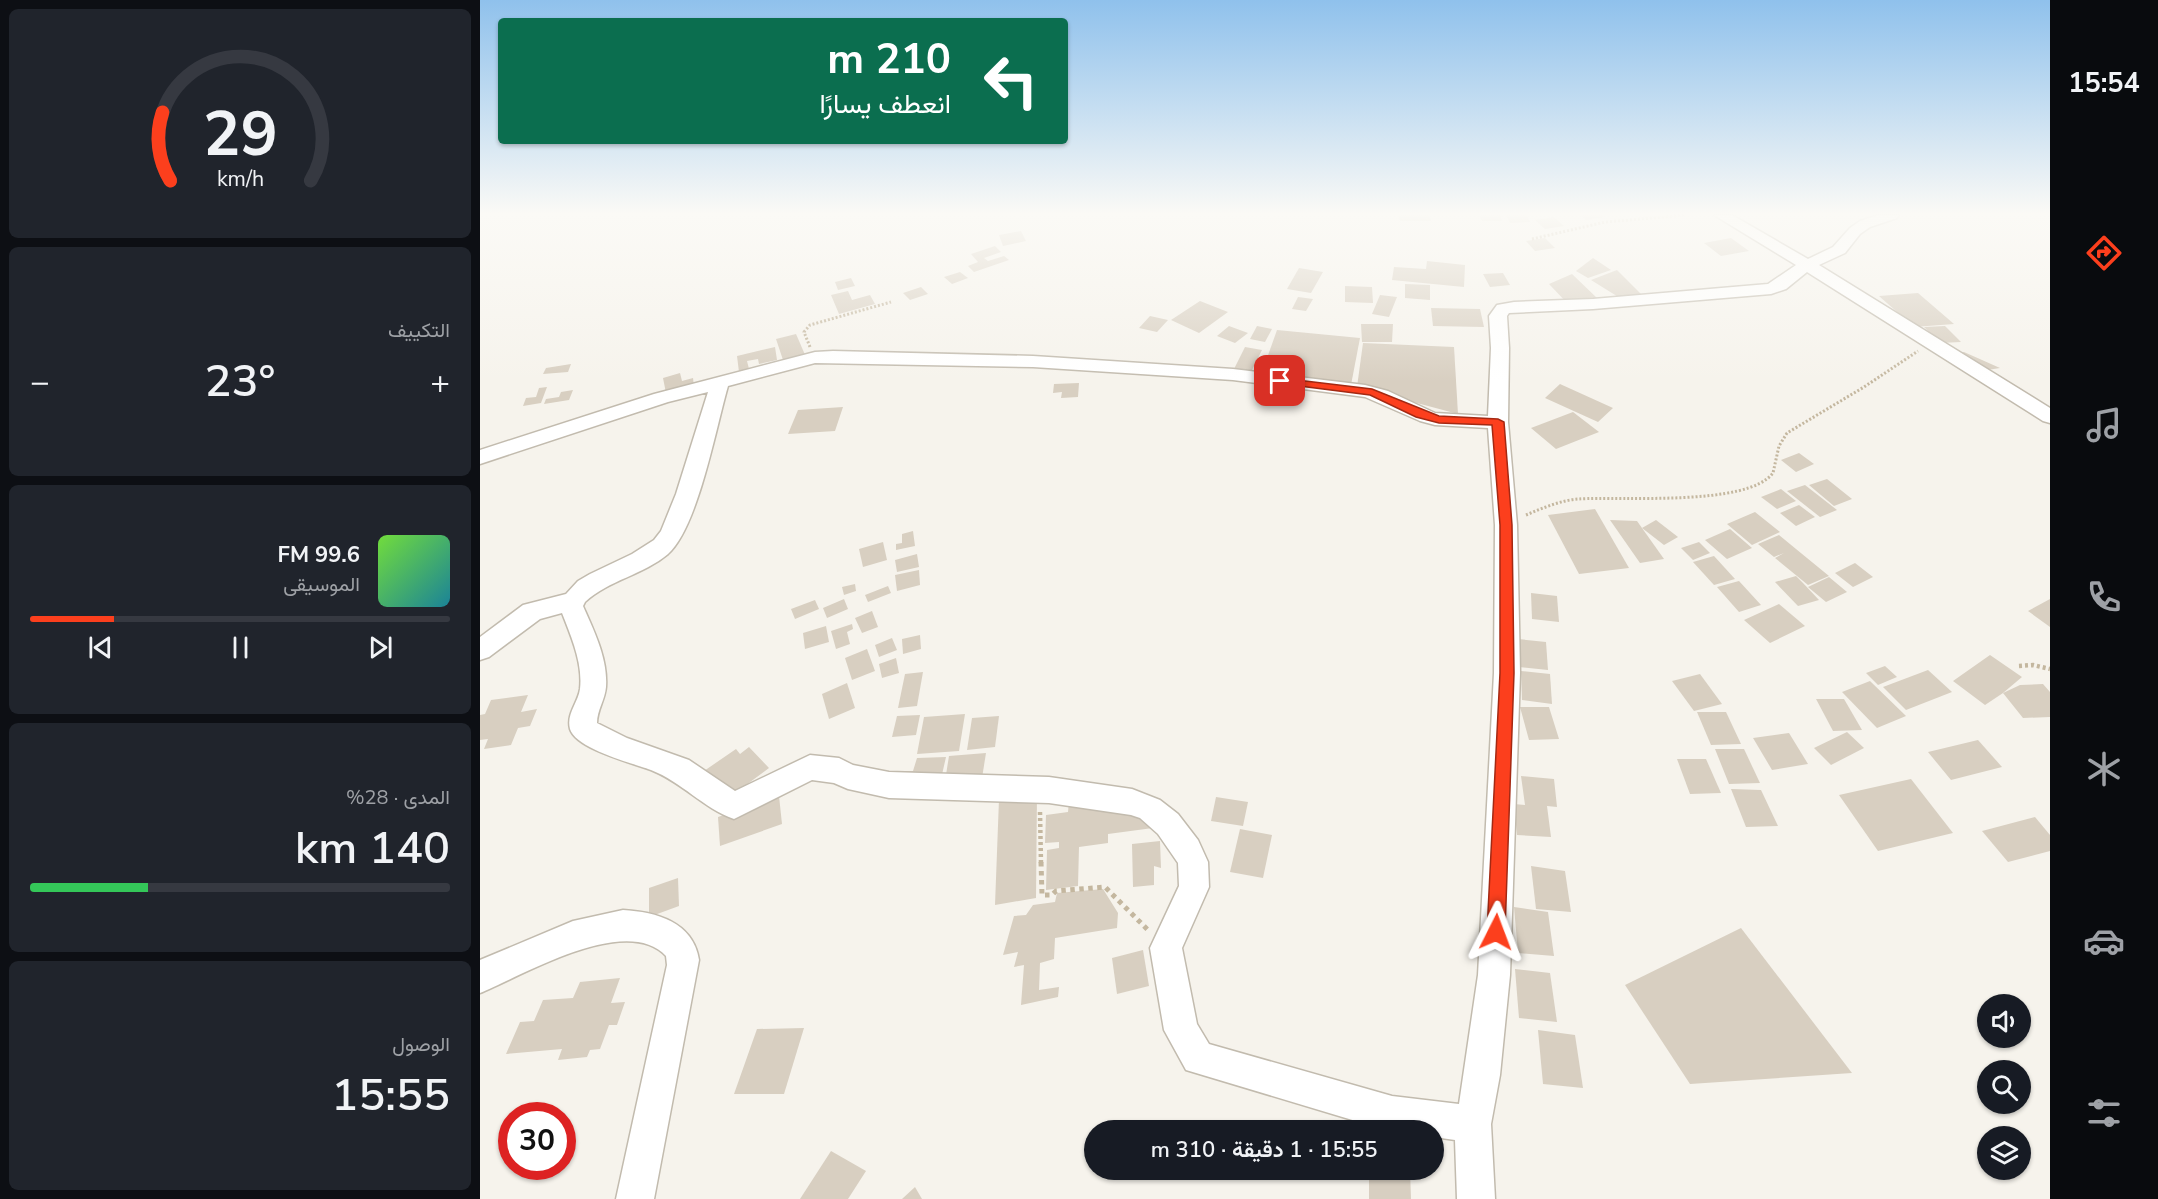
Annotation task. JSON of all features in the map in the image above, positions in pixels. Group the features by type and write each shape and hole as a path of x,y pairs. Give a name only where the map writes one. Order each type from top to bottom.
{"street":[{"path":"1476,1199 1473,1124 1482,1075 1494,975 1502,837 1507,673 1506,525 1498,422 1500,348 1498,316 1503,309 1514,307 1593,304 1759,291 1780,285 1799,271"},
{"path":"1816,271 2050,417"},
{"path":"480,457 591,419 720,382 815,358 1036,362 1202,372 1365,391 1386,397 1430,418 1498,422"},
{"path":"720,382 692,475 667,539 654,552 585,589 571,606 594,673 592,692 582,717 584,729 616,747 681,770 734,806 810,767 839,771 848,776 889,785 1039,790 1131,802 1150,809 1176,833 1193,862 1194,888 1166,948 1181,1030 1198,1059 1392,1114 1473,1124"},
{"path":"480,650 532,612 573,601"},
{"path":"480,977 567,939 612,926 638,924 651,927 674,940 680,948 683,965 670,1018 659,1086 635,1199"}],"path":[{"path":"815,358 804,332 807,327 891,302"},
{"path":"1506,525 1541,509 1568,501 1719,494 1760,484 1774,472 1776,452 1787,433 1930,344"},
{"path":"2019,666 2034,665 2050,669"},
{"path":"1039,790 1042,895 1052,895 1056,891 1105,887 1166,948"}],"building":[{"path":"1297,271 1323,272 1311,293 1287,289"},
{"path":"1393,271 1465,271 1464,287 1392,280"},
{"path":"1576,271 1608,271 1588,278"},
{"path":"1618,271 1645,298 1620,298 1591,280"},
{"path":"960,272 968,278 952,284 944,277"},
{"path":"1503,273 1510,285 1490,287 1483,274"},
{"path":"1572,274 1598,299 1569,305 1549,284"},
{"path":"851,278 855,286 838,290 835,282"},
{"path":"1405,284 1430,285 1430,300 1405,298"},
{"path":"1345,286 1372,287 1373,303 1345,302"},
{"path":"921,287 928,294 910,300 903,293"},
{"path":"848,291 852,300 870,295 875,304 839,314 831,295"},
{"path":"1918,293 1954,324 1914,327 1879,296"},
{"path":"1380,295 1397,297 1389,317 1372,314"},
{"path":"1298,297 1313,299 1306,311 1292,309"},
{"path":"1200,301 1228,312 1199,333 1171,320"},
{"path":"1431,308 1480,309 1484,327 1433,326"},
{"path":"1150,316 1168,320 1157,332 1139,328"},
{"path":"1361,324 1393,324 1392,342 1362,342"},
{"path":"1229,326 1248,333 1235,343 1217,336"},
{"path":"1257,326 1272,329 1265,342 1250,339"},
{"path":"1945,326 1961,342 1940,343 1924,327"},
{"path":"1277,330 1360,338 1351,385 1261,375"},
{"path":"796,334 806,357 784,363 776,339"},
{"path":"1363,343 1454,347 1458,414 1357,387"},
{"path":"775,347 777,360 759,364 758,359 747,361 749,369 739,372 737,356"},
{"path":"1245,347 1262,350 1249,376 1232,373"},
{"path":"1964,352 2000,368 1981,371 1957,353"},
{"path":"571,364 568,372 543,374 546,368"},
{"path":"680,373 682,381 693,378 694,386 666,393 663,378"},
{"path":"1079,383 1078,397 1061,398 1062,392 1053,393 1054,384"},
{"path":"1560,384 1613,408 1598,422 1545,398"},
{"path":"547,387 541,403 523,406 526,398 536,397 539,388"},
{"path":"573,390 569,400 544,404 546,399 559,397 561,392"},
{"path":"843,407 835,431 788,434 798,410"},
{"path":"1573,412 1599,432 1556,449 1531,428"},
{"path":"1799,453 1814,464 1796,472 1781,460"},
{"path":"1827,479 1852,499 1834,506 1809,485"},
{"path":"1805,485 1837,510 1820,517 1787,491"},
{"path":"1781,489 1796,501 1777,509 1761,497"},
{"path":"1799,505 1815,517 1796,526 1780,513"},
{"path":"1595,509 1629,568 1579,574 1548,515"},
{"path":"1755,512 1780,532 1752,545 1727,524"},
{"path":"1610,520 1637,521 1664,559 1640,563"},
{"path":"1656,520 1678,537 1664,545 1642,528"},
{"path":"1730,529 1752,548 1727,559 1705,540"},
{"path":"913,531 915,546 896,550 896,544 902,543 902,534"},
{"path":"1779,535 1829,576 1808,585 1775,558 1784,553 1774,557 1758,544"},
{"path":"883,542 887,560 863,567 859,549"},
{"path":"1699,542 1710,553 1693,560 1681,548"},
{"path":"917,554 919,567 897,572 895,560"},
{"path":"1714,556 1735,579 1714,585 1693,562"},
{"path":"1855,563 1873,577 1853,587 1835,573"},
{"path":"919,570 920,585 897,591 895,575"},
{"path":"1796,576 1819,600 1798,606 1775,582"},
{"path":"1829,577 1847,592 1826,602 1808,587"},
{"path":"1739,581 1761,605 1739,612 1717,587"},
{"path":"855,584 856,591 844,595 842,587"},
{"path":"888,586 891,593 868,602 865,595"},
{"path":"1531,593 1557,596 1559,622 1532,619"},
{"path":"844,599 848,609 827,618 823,608"},
{"path":"2050,599 2050,627 2028,611"},
{"path":"815,600 819,609 795,619 791,609"},
{"path":"1779,604 1805,626 1770,643 1744,620"},
{"path":"872,611 878,627 862,633 855,618"},
{"path":"852,624 853,629 847,632 850,644 836,649 831,631"},
{"path":"826,626 829,642 805,649 803,633"},
{"path":"920,635 921,649 903,654 902,639"},
{"path":"892,638 897,650 879,657 875,645"},
{"path":"1518,639 1546,642 1548,670 1519,667"},
{"path":"867,649 875,671 852,680 845,658"},
{"path":"1990,655 2022,677 1985,705 1953,681"},
{"path":"896,658 899,673 882,678 879,664"},
{"path":"1885,666 1897,677 1878,685 1866,673"},
{"path":"1928,670 1952,692 1906,710 1883,687"},
{"path":"1521,671 1550,674 1552,704 1522,700"},
{"path":"923,672 917,706 898,708 905,674"},
{"path":"1700,674 1722,704 1694,711 1672,681"},
{"path":"1870,681 1906,716 1877,728 1842,692"},
{"path":"847,683 855,708 829,719 822,694"},
{"path":"2043,684 2050,692 2050,717 2023,718 2003,693 2020,685"},
{"path":"528,695 521,712 537,709 530,726 518,728 511,745 484,749 488,739 480,740 480,715 485,714 491,700"},
{"path":"1816,699 1844,699 1862,730 1833,731"},
{"path":"1520,707 1549,707 1559,739 1529,740"},
{"path":"1697,712 1726,712 1741,744 1711,745"},
{"path":"965,714 959,751 917,754 924,717"},
{"path":"920,715 916,735 892,737 897,716"},
{"path":"999,716 995,747 967,750 972,718"},
{"path":"1847,732 1864,748 1831,765 1814,748"},
{"path":"1789,733 1808,764 1772,770 1753,738"},
{"path":"1978,740 2002,767 1951,780 1928,752"},
{"path":"749,747 769,768 727,799 704,771 736,749 740,754"},
{"path":"1715,749 1744,749 1760,783 1729,784"},
{"path":"986,753 982,778 945,781 949,756"},
{"path":"946,757 941,779 899,779 902,771 913,771 917,758"},
{"path":"1677,759 1706,759 1721,793 1690,794"},
{"path":"1521,776 1554,779 1557,807 1547,806 1551,837 1517,835 1514,804 1525,805"},
{"path":"1911,779 1953,833 1878,851 1839,795"},
{"path":"1731,789 1761,790 1778,826 1746,827"},
{"path":"1037,794 1036,898 995,905 999,799"},
{"path":"779,796 782,824 720,846 718,817"},
{"path":"1216,797 1248,802 1243,826 1211,821"},
{"path":"1069,801 1088,807 1088,810 1128,809 1153,828 1108,834 1108,843 1079,847 1078,886 1046,890 1047,850 1059,848 1059,842 1045,843 1046,815 1068,812"},
{"path":"2035,817 2050,835 2050,851 2008,862 1982,831"},
{"path":"1240,829 1272,835 1263,878 1230,872"},
{"path":"1160,841 1161,868 1154,866 1154,885 1133,887 1132,844"},
{"path":"1531,866 1565,871 1571,912 1536,909"},
{"path":"678,878 679,906 649,917 649,888"},
{"path":"1103,889 1118,913 1117,928 1055,938 1054,959 1040,963 1039,990 1059,987 1058,997 1021,1005 1024,965 1014,967 1018,952 1003,955 1014,916 1026,915 1033,905 1055,902 1057,893"},
{"path":"1514,907 1548,912 1554,956 1518,953"},
{"path":"1741,928 1852,1073 1690,1084 1625,985"},
{"path":"1143,950 1149,986 1117,994 1112,958"},
{"path":"1515,969 1550,973 1557,1022 1519,1018"},
{"path":"620,978 611,1003 625,1002 617,1025 609,1025 600,1049 590,1050 587,1057 558,1060 562,1049 506,1054 520,1022 534,1021 543,1000 573,998 580,982"},
{"path":"804,1028 784,1094 734,1094 757,1029"},
{"path":"1538,1030 1575,1035 1583,1088 1543,1084"},
{"path":"831,1151 866,1171 848,1199 800,1199"},
{"path":"1369,1180 1410,1180 1411,1199 1369,1199"},
{"path":"915,1187 922,1199 902,1199"}],"route":[{"path":"1280,381 1372,392 1439,420 1498,422 1506,525 1507,673 1496,932"}]}
